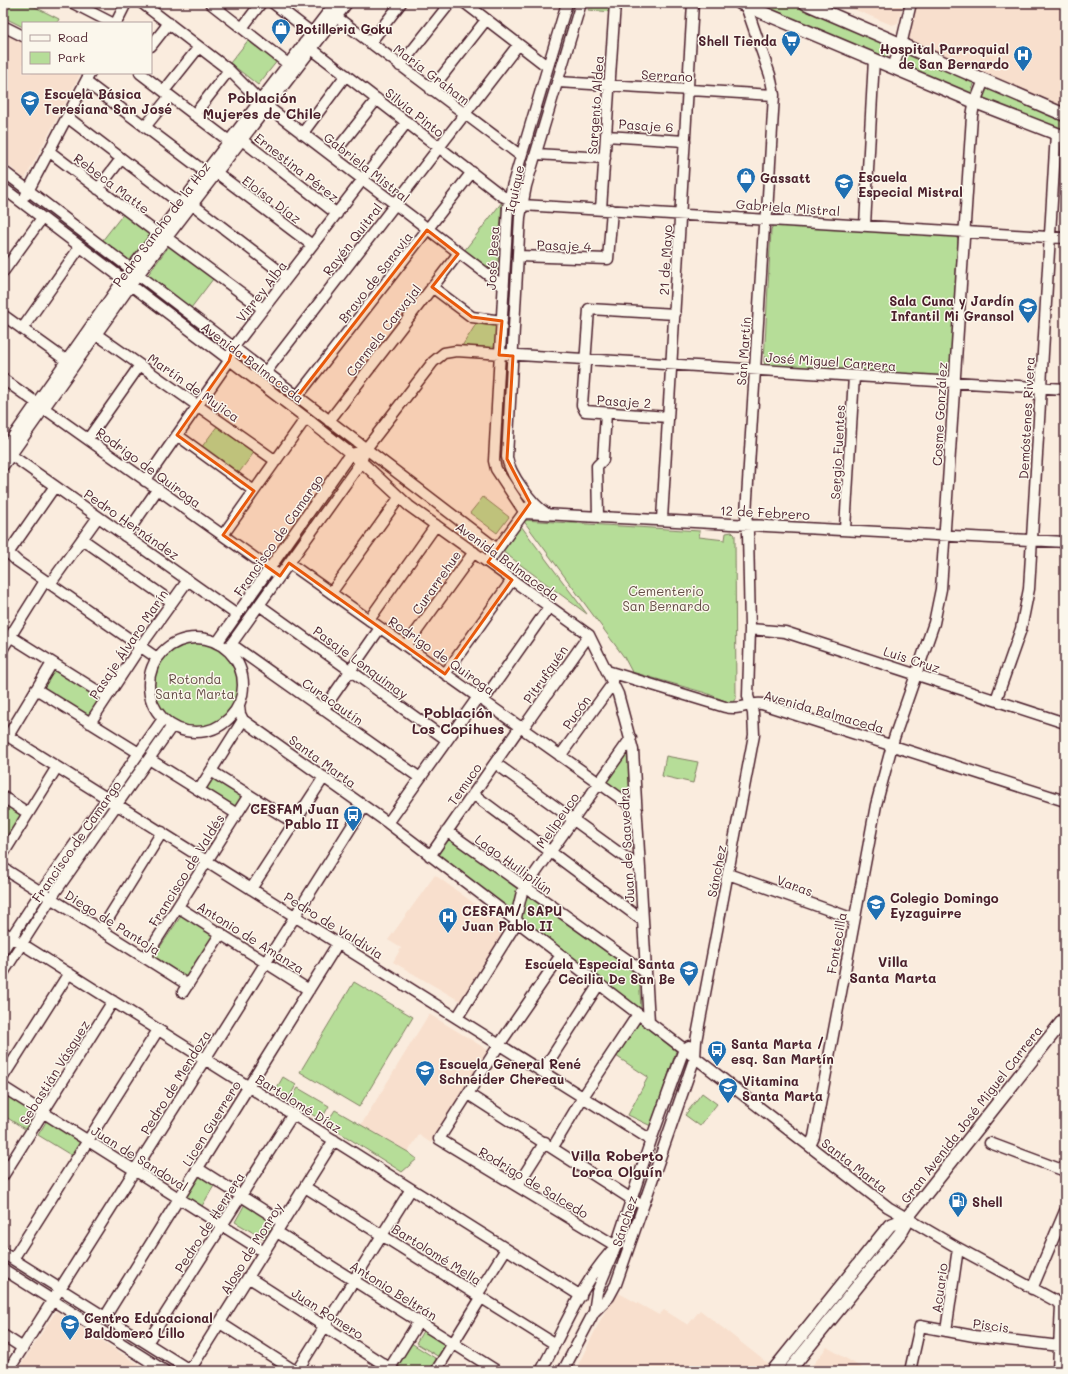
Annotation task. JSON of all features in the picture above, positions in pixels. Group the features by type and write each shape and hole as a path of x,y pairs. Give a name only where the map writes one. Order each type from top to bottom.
{"main road":[{"path":"805,3 1065,115"},
{"path":"743,4 975,102 1060,135"},
{"name":"Gran Avenida José Miguel Carrera","path":"773,1371 890,1225 906,1218 1063,1022 1065,1014"},
{"name":"Gran Avenida José Miguel Carrera","path":"789,1371 902,1231 906,1224 906,1218"}],"street":[{"path":"73,3 110,22"},
{"path":"116,22 126,3"},
{"name":"Gabriela Mistral","path":"142,3 229,70 264,104 302,134 458,254 504,287"},
{"path":"210,3 288,64"},
{"path":"242,28 261,3"},
{"path":"273,3 312,33"},
{"name":"Pedro Sancho de la Hoz","path":"162,236 192,204 242,140 288,64 308,46 312,33 333,10 347,3"},
{"path":"370,43 401,3"},
{"path":"400,66 450,3"},
{"path":"465,3 548,67"},
{"name":"José Besa","path":"525,513 494,464 509,200 567,3"},
{"name":"Iquique","path":"546,513 536,506 531,500 510,467 507,457 518,256 522,205 581,3"},
{"name":"Sargento Aldea","path":"601,210 615,3"},
{"name":"21 de Mayo","path":"662,519 693,3"},
{"path":"893,67 901,45 911,3"},
{"name":"San Martín","path":"743,4 770,75 774,95 767,212 764,219 747,524 750,629 748,694 750,705"},
{"name":"Pedro Sancho de la Hoz","path":"40,405 66,360 162,236 181,204 229,141 264,104 333,10"},
{"name":"María Graham","path":"333,10 370,43 464,115 521,156"},
{"path":"431,90 486,20"},
{"path":"152,45 168,23"},
{"path":"3,26 22,36"},
{"name":"Rayén Quitral","path":"265,373 518,45"},
{"name":"Silvia Pinto","path":"308,46 509,200"},
{"path":"145,127 199,47"},
{"path":"865,225 874,59"},
{"path":"194,115 229,70"},
{"path":"141,74 229,141"},
{"path":"302,134 346,75"},
{"path":"21,202 30,191 88,77 145,127 205,172"},
{"name":"Cosme González","path":"892,745 934,623 940,599 945,536 953,382 972,116 975,102 984,80"},
{"name":"Serrano","path":"558,82 774,95"},
{"path":"332,156 377,99"},
{"path":"67,117 181,204"},
{"name":"Virrey Alba","path":"145,481 229,361 233,348 407,122"},
{"name":"Demóstenes Rivera","path":"996,700 1024,616 1030,575 1050,237 1060,135"},
{"name":"Pasaje 6","path":"606,136 685,141"},
{"name":"Ernestina Pérez","path":"242,140 337,214"},
{"name":"Rebeca Matte","path":"50,152 98,189 263,309"},
{"path":"536,154 605,158"},
{"path":"98,189 121,159"},
{"name":"Avenida Balmaceda","path":"3,171 365,450 497,549"},
{"name":"Bravo de Saravia","path":"298,397 472,172"},
{"name":"Eloísa Díaz","path":"217,173 312,245"},
{"name":"Avenida Balmaceda","path":"3,188 306,418 361,462 399,498 589,635 607,671 725,707 736,709 750,705 762,704 1065,801"},
{"name":"Gabriela Mistral","path":"509,200 522,205 1065,238"},
{"path":"192,204 288,278"},
{"name":"Pasaje 4","path":"518,256 608,259 612,210"},
{"path":"3,272 7,260 42,218"},
{"path":"22,329 80,247"},
{"name":"Carmela Carvajal","path":"329,421 458,254"},
{"name":"Pedro Sancho de la Hoz","path":"3,466 7,453 40,405 96,334 127,282"},
{"path":"432,287 472,317 502,321"},
{"path":"585,361 589,309 675,314"},
{"path":"3,315 66,360"},
{"name":"Martín de Mujica","path":"96,334 276,461"},
{"name":"Francisco de Camargo","path":"229,647 361,462 365,450 439,356 456,351 499,355"},
{"name":"José Miguel Carrera","path":"499,355 1065,389"},
{"name":"Pasaje 2","path":"585,361 582,405 586,411 668,417"},
{"path":"88,439 140,365"},
{"name":"Sergio Fuentes","path":"845,529 854,376"},
{"name":"Rodrigo de Quiroga","path":"3,379 280,576"},
{"path":"598,516 597,466 603,460 606,412"},
{"path":"223,535 306,418"},
{"path":"177,435 254,491"},
{"path":"350,454 365,450"},
{"name":"Pedro Hernández","path":"7,453 237,614"},
{"name":"Francisco de Camargo","path":"217,643 350,454"},
{"path":"55,486 5,552 157,658"},
{"path":"125,536 158,490"},
{"path":"331,593 399,498"},
{"path":"488,562 525,513 531,500"},
{"name":"12 de Febrero","path":"525,513 662,519 1065,542"},
{"path":"3,648 48,582 98,517"},
{"path":"370,620 436,526"},
{"path":"82,539 172,602"},
{"name":"Curarrehue","path":"406,646 474,552"},
{"name":"Rodrigo de Quiroga","path":"290,563 637,810"},
{"name":"Pasaje Álvaro Marín","path":"90,723 140,646 188,580"},
{"path":"445,674 512,580"},
{"name":"Pasaje Lonquimay","path":"259,605 447,740"},
{"path":"388,823 447,740 480,699 549,607"},
{"path":"323,710 380,628"},
{"name":"Luis Cruz","path":"750,629 785,632 1065,723"},
{"name":"Pitrufquén","path":"520,727 526,724 589,635"},
{"path":"10,636 107,697"},
{"path":"196,638 229,647 238,664 242,676 243,689 238,706 230,718 219,727 206,731 185,731 172,726 163,719 153,705 149,689 150,673 157,658 168,648 181,641 196,638"},
{"name":"Curacautín","path":"229,647 323,710 420,778"},
{"path":"6,734 52,663"},
{"name":"Juan de Saavedra","path":"607,671 613,683 631,738 637,810 648,1022"},
{"name":"Pucón","path":"560,756 613,683"},
{"path":"36,689 139,753"},
{"name":"Sánchez","path":"563,1371 594,1312 609,1297 616,1284 695,1058 696,1041 754,735 754,722 750,705"},
{"path":"199,790 244,720 240,714 238,706"},
{"name":"Santa Marta","path":"230,718 244,720 388,823 810,1146 888,1208 1063,1306"},
{"name":"Francisco de Camargo","path":"3,950 7,935 41,892 163,719"},
{"name":"Francisco de Camargo","path":"3,973 51,898 172,726"},
{"name":"Temuco","path":"430,856 520,727"},
{"name":"Pedro de Valdivia","path":"6,734 650,1140"},
{"name":"Melipeuco","path":"517,922 516,917 522,892 631,738"},
{"name":"Fontecilla","path":"810,1146 814,1136 876,805 892,745"},
{"path":"149,759 237,814"},
{"path":"495,763 640,868"},
{"path":"3,854 57,767"},
{"path":"211,771 294,824"},
{"path":"251,889 324,778"},
{"path":"473,794 642,920"},
{"name":"Francisco de Valdés","path":"145,958 249,795"},
{"path":"3,797 28,813"},
{"name":"Pedro de Mendoza","path":"8,1371 364,807"},
{"name":"Lago Huilipilún","path":"447,831 646,973"},
{"path":"101,930 162,832"},
{"name":"Diego de Pantoja","path":"3,868 145,958 186,988 221,934"},
{"name":"Varas","path":"728,874 854,919"},
{"name":"Antonio de Amanza","path":"178,907 309,990"},
{"path":"457,1018 517,922"},
{"name":"Bartolomé Díaz","path":"7,935 581,1296"},
{"name":"Licen Guerrero","path":"105,1317 338,943"},
{"path":"561,955 499,1045 468,1094 549,1145 631,1200 643,1206"},
{"path":"3,1077 69,973"},
{"path":"542,1072 599,984"},
{"name":"Sebastián Vásquez","path":"3,1176 113,1001"},
{"path":"517,1186 549,1145 638,1014"},
{"path":"13,1259 158,1030"},
{"path":"684,1049 696,1041"},
{"name":"Sánchez","path":"594,1312 597,1292 616,1246 650,1140 684,1049"},
{"name":"Juan de Sandoval","path":"3,1086 264,1252"},
{"name":"Rodrigo de Salcedo","path":"468,1094 439,1139 616,1246"},
{"name":"Pedro de Herrera","path":"147,1343 293,1114"},
{"name":"Aloso de Monroy","path":"190,1371 334,1140"},
{"path":"990,1143 1065,1171"},
{"path":"198,1168 282,1222"},
{"name":"Bartolomé Mella","path":"305,1187 555,1344"},
{"path":"220,1323 296,1371 411,1189"},
{"path":"1032,1289 1065,1211"},
{"name":"Antonio Beltrán","path":"276,1232 497,1371"},
{"name":"Sánchez","path":"541,1371 598,1266 616,1246"},
{"name":"Acuario","path":"946,1331 958,1248"},
{"path":"436,1371 506,1249"},
{"path":"3,1253 190,1371"},
{"path":"3,1269 165,1371"},
{"name":"Juan Romero","path":"248,1277 391,1370"},
{"path":"1058,1371 1063,1306"},
{"path":"391,1370 419,1321"},
{"name":"Acuario","path":"910,1371 920,1326"},
{"name":"Piscis","path":"920,1326 1002,1340 1060,1346"},
{"path":"3,1335 23,1348"}],"highlighted area":[{"path":"427,230 458,254 432,287 472,317 502,321 499,355 513,356 507,459 530,503 488,562 512,580 445,674 289,563 280,576 223,535 254,491 177,435 229,361 233,348 297,397"}],"shaded area":[{"path":"839,3 903,3 898,23 892,25"},
{"name":"Hospital Parroquial de San Bernardo","path":"915,3 1065,3 1065,107 906,40"},
{"name":"Escuela Básica Teresiana San José","path":"3,31 22,40 22,74 80,74 25,179 3,161"},
{"name":"CESFAM/ SAPU Juan Pablo II","path":"435,875 508,928 460,1001 393,962 401,948 388,940"},
{"name":"Escuela General René Schneider Chereau","path":"429,1014 488,1050 431,1143 419,1135 408,1152 361,1125"},
{"path":"617,1292 659,1315 664,1310 688,1325 700,1310 771,1366 766,1371 575,1371 603,1315"},
{"name":"Centro Educacional Baldomero Lillo","path":"56,1311 149,1371 17,1371"},
{"path":"827,1347 867,1371 808,1371"}],"green space":[{"path":"3,3 27,3 59,19 58,22 22,22 22,26 3,17"},
{"path":"590,3 614,3 613,12 588,10"},
{"path":"756,3 796,3 892,46 886,60"},
{"path":"250,38 278,60 258,85 230,63"},
{"path":"903,51 975,81 970,96 899,66"},
{"path":"986,86 1057,117 1065,122 1065,131 981,99"},
{"path":"502,202 497,277 464,251"},
{"path":"124,213 152,235 132,262 102,241"},
{"path":"778,224 954,236 958,239 950,377 766,367 764,362 771,230 772,227"},
{"path":"169,246 213,279 191,308 147,276"},
{"path":"476,324 498,326 496,348 462,346"},
{"path":"218,425 255,451 238,474 201,448"},
{"path":"483,497 509,517 497,533 470,513"},
{"name":"Cementerio San Bernardo","path":"523,520 700,531 699,537 725,540 726,533 732,532 735,535 736,699 734,702 730,703 706,693 632,672 624,657"},
{"path":"521,526 587,614 502,551"},
{"name":"Rotonda Santa Marta","path":"195,641 212,644 226,654 236,668 239,685 236,702 226,716 212,726 195,729 178,726 164,716 154,702 151,685 154,668 164,654 178,644"},
{"path":"54,669 100,698 88,717 42,688"},
{"path":"627,749 633,804 604,783"},
{"path":"666,756 698,762 693,783 662,776"},
{"path":"211,775 243,796 235,810 201,789"},
{"path":"3,803 22,814 3,846"},
{"path":"446,837 520,889 512,912 435,853"},
{"path":"527,893 639,974 641,1010 518,920"},
{"path":"183,913 216,934 187,978 154,956"},
{"path":"354,982 413,1017 359,1107 300,1072"},
{"path":"638,1021 676,1051 651,1126 628,1115 648,1077 616,1056"},
{"path":"283,1077 296,1085 288,1099 275,1091"},
{"path":"298,1088 329,1106 321,1120 290,1101"},
{"path":"3,1091 39,1113 28,1131 3,1115"},
{"path":"702,1093 717,1104 700,1126 685,1115"},
{"path":"335,1110 408,1152 417,1159 402,1172 326,1124"},
{"path":"49,1117 85,1139 74,1157 38,1135"},
{"path":"199,1174 215,1184 202,1206 186,1197"},
{"path":"245,1204 274,1222 264,1239 235,1222"},
{"path":"423,1331 446,1345 439,1357 416,1343"},
{"path":"411,1343 438,1360 431,1371 406,1371 397,1365"}],"place":[{"name":"Botilleria Goku","path":"281,45"},
{"name":"Shell Tienda","path":"791,57"},
{"name":"Hospital Parroquial de San Bernardo","path":"1023,72"},
{"name":"Escuela Básica Teresiana San José","path":"30,117"},
{"name":"Gassatt","path":"746,194"},
{"name":"Escuela Especial Mistral","path":"844,200"},
{"name":"Sala Cuna y Jardín Infantil Mi Gransol","path":"1028,324"},
{"name":"CESFAM Juan Pablo II","path":"353,832"},
{"name":"Colegio Domingo Eyzaguirre","path":"876,921"},
{"name":"CESFAM/ SAPU Juan Pablo II","path":"448,934"},
{"name":"Escuela Especial Santa Cecilia De San Be","path":"689,987"},
{"name":"Santa Marta / esq. San Martín","path":"717,1067"},
{"name":"Escuela General René Schneider Chereau","path":"425,1087"},
{"name":"Vitamina Santa Marta","path":"728,1104"},
{"name":"Shell","path":"958,1218"},
{"name":"Centro Educacional Baldomero Lillo","path":"70,1341"}],"district":[{"name":"Población Mujeres de Chile","path":"262,106"},
{"name":"Población Los Copihues","path":"458,720"},
{"name":"Villa Santa Marta","path":"893,970"},
{"name":"Villa Roberto Lorca Olguín","path":"617,1164"}]}
